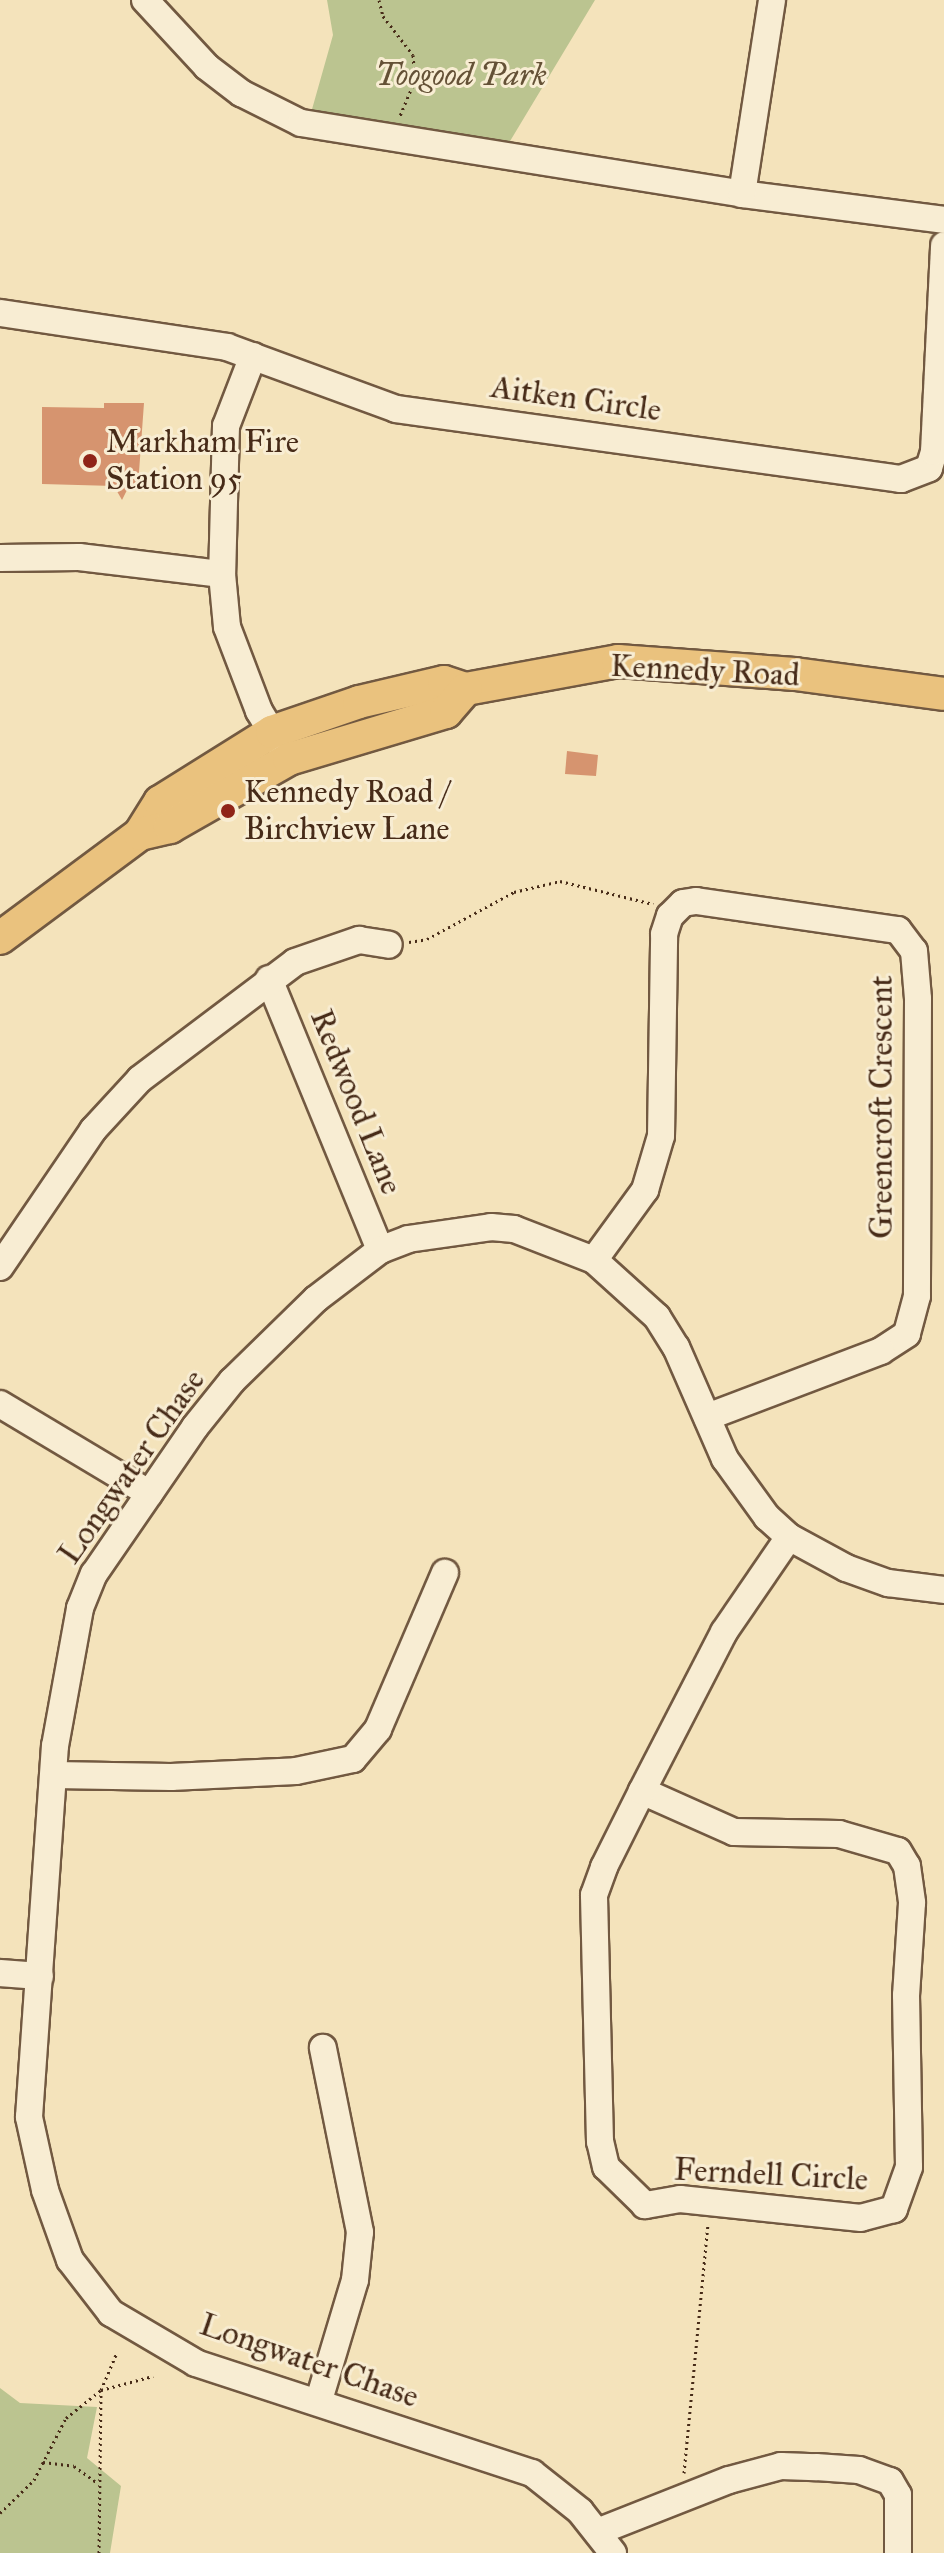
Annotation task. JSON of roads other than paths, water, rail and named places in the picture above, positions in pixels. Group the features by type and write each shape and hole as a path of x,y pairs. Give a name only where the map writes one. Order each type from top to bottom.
{"main road":[{"name":"Kennedy Road","path":"0,938 140,834 160,802 280,746 359,702 444,682 466,689 618,661 795,674 944,694"}],"street":[{"path":"145,0 207,67 266,108 301,123 742,194 944,220"},
{"path":"742,194 772,0"},
{"name":"Aitken Circle","path":"0,313 227,347 396,409 914,477 929,468 934,452 944,245"},
{"path":"253,356 226,426 222,574 227,627 280,746"},
{"path":"0,558 79,557 222,574"},
{"name":"Greencroft Crescent","path":"594,1260 645,1190 658,1149 664,934 675,911 696,901 898,930 914,951 917,987 917,1296 907,1334 881,1351 707,1417"},
{"path":"0,1267 93,1130 140,1079 269,979 326,949 359,940 389,945"},
{"name":"Redwood Lane","path":"269,979 380,1250"},
{"name":"Longwater Chase","path":"613,2553 559,2492 532,2473 319,2400 196,2363 147,2337 111,2313 70,2260 45,2190 29,2117 62,1693 80,1608 94,1574 232,1381 316,1299 380,1250 408,1239 491,1227 514,1229 594,1260 657,1317 725,1459 767,1517 789,1537 874,1578 944,1590"},
{"path":"0,1404 149,1493"},
{"name":"Ferndell Circle","path":"642,1791 734,1832 861,1838 898,1851 912,1879 909,2167 894,2209 861,2218 680,2199 645,2205 606,2167 600,2142 594,1895 642,1791 724,1632 789,1537"},
{"path":"54,1775 171,1777 296,1771 353,1759 378,1729 445,1573"},
{"path":"0,1973 40,1976"},
{"path":"319,2400 355,2280 360,2232 323,2048"},
{"path":"597,2532 781,2466 879,2474 890,2481 898,2495 898,2553"}],"place":[{"name":"Markham Fire Station 95","path":"90,461"},
{"name":"Kennedy Road / Birchview Lane","path":"228,811"}],"park label":[{"name":"Toogood Park","path":"461,75"}]}
